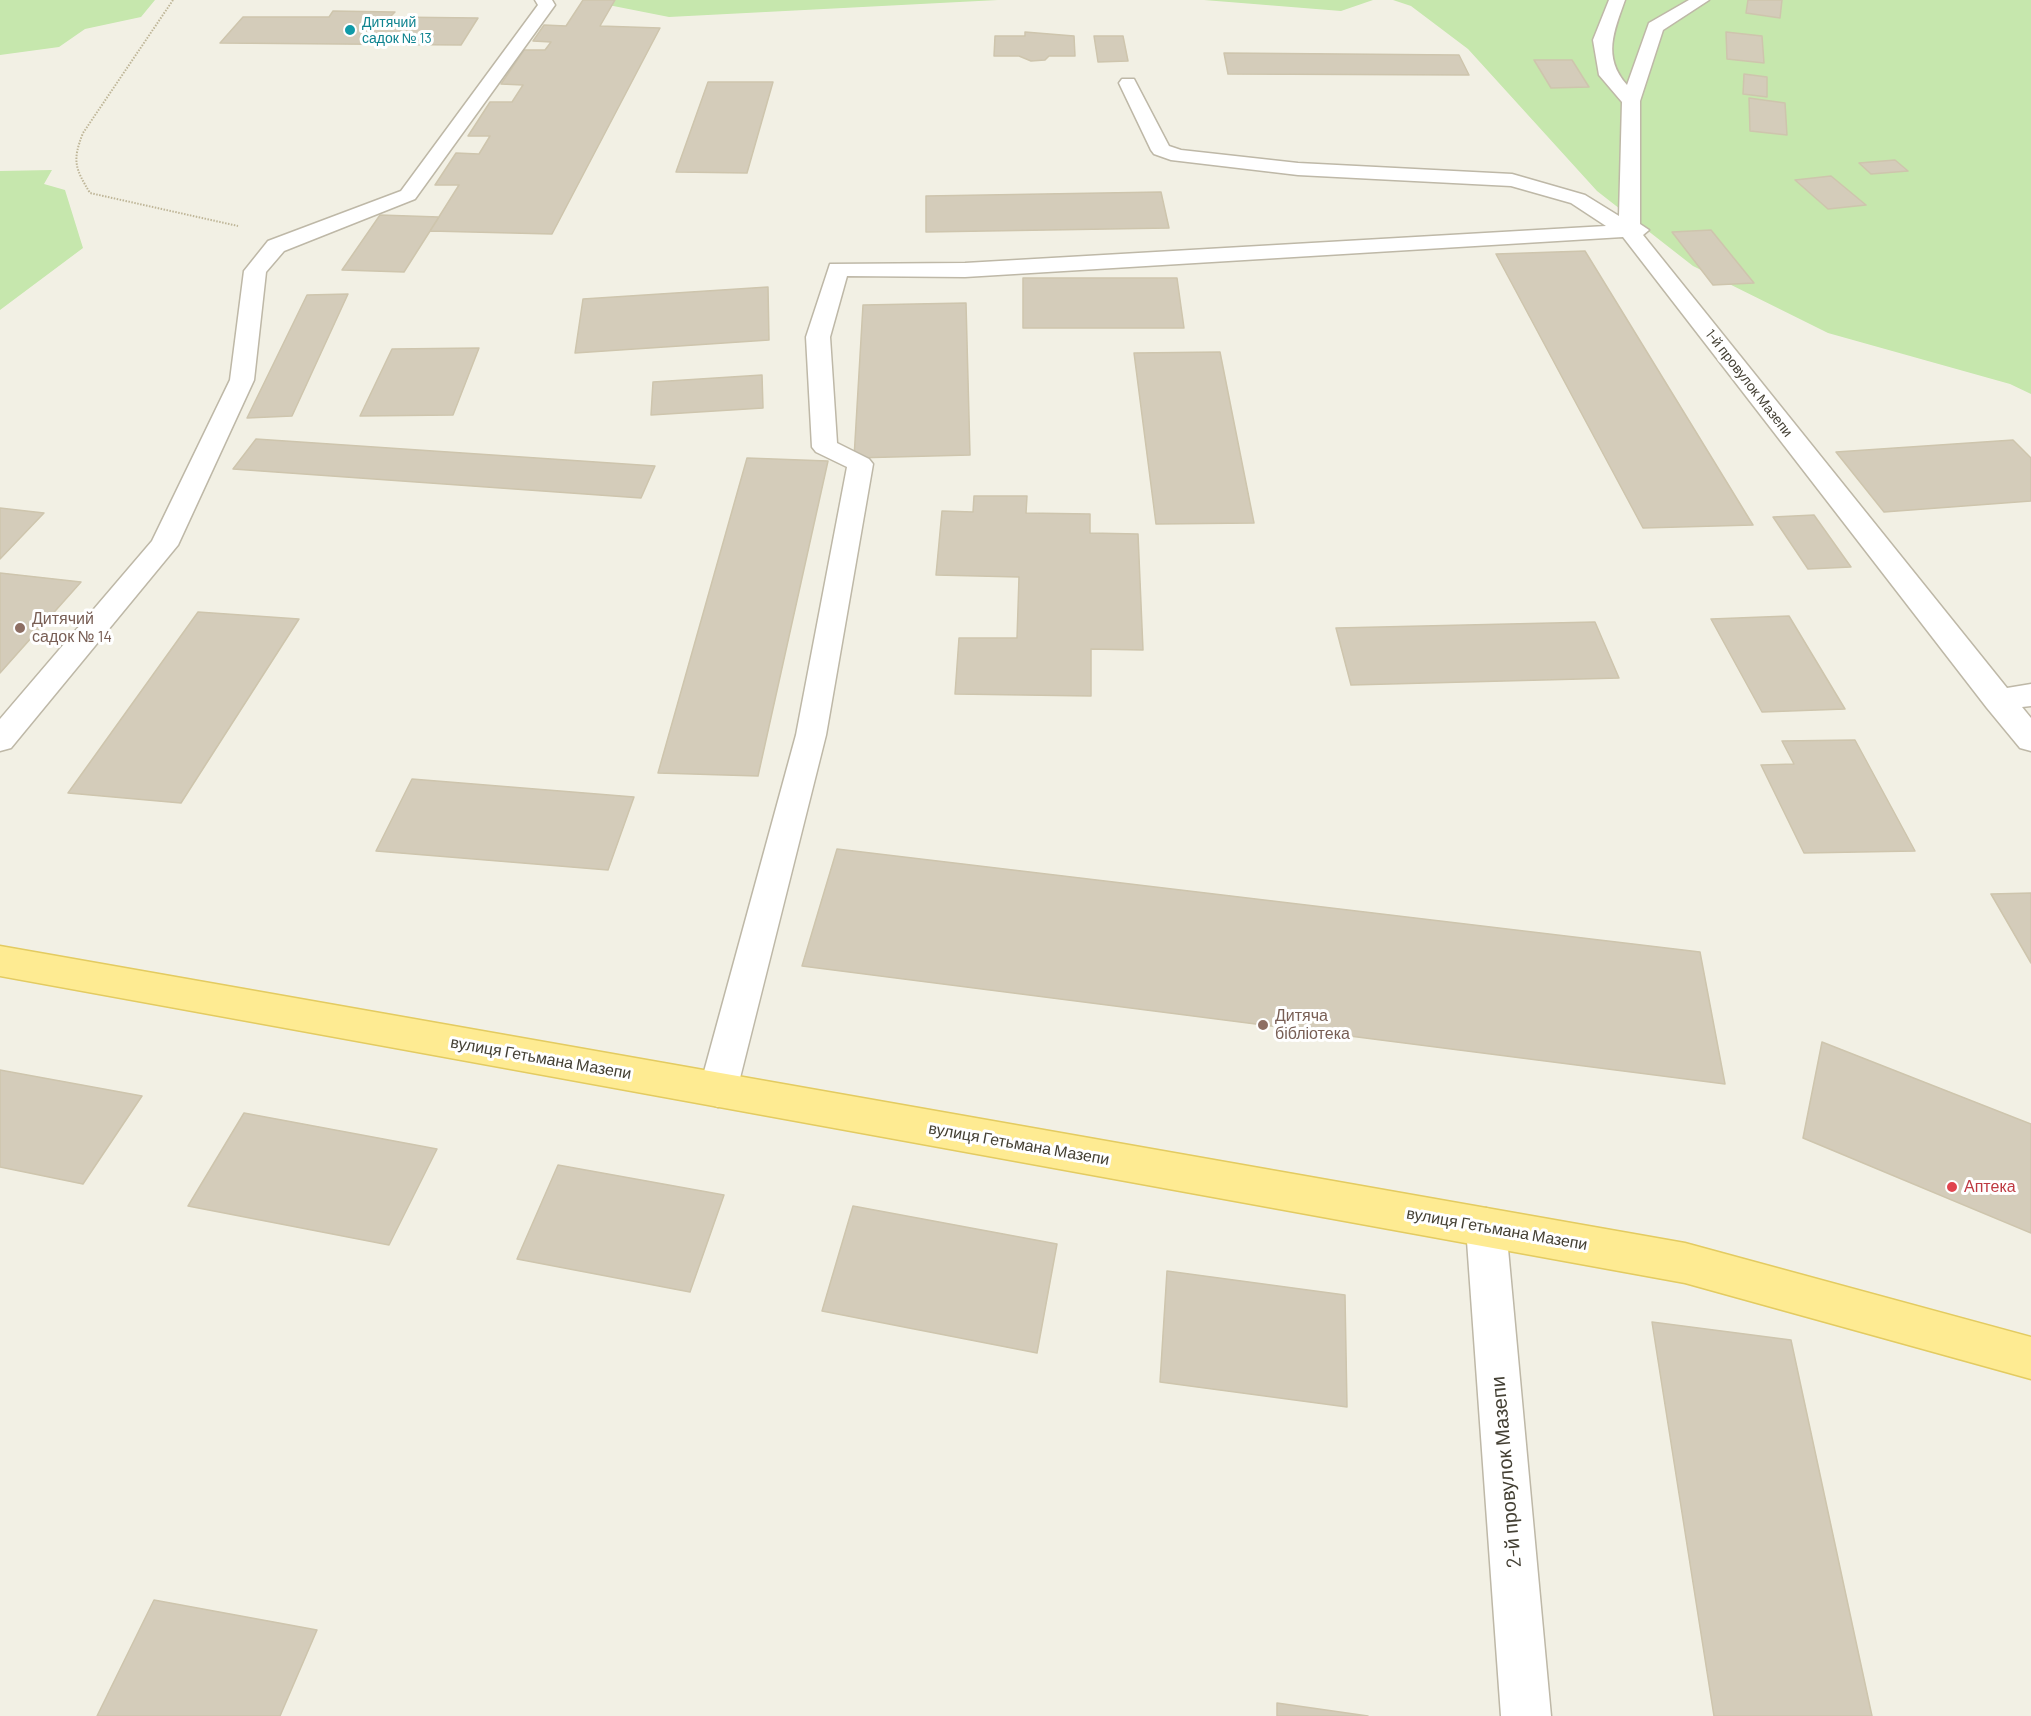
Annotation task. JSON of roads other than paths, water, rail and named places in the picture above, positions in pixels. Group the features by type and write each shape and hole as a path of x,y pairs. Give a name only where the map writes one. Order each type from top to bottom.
{"main road":[{"name":"вулиця Гетьмана Мазепи","path":"0,961 1685,1263 2031,1358"}],"street":[{"path":"0,740 164,545 242,380 255,271 276,246 408,195 548,5 543,0"},
{"path":"1617,0 1602,40 1608,75 1631,101"},
{"path":"718,1090 811,735 860,464 825,447 818,337 838,269 965,270 1633,230 1631,101 1656,27 1701,0"},
{"name":"1-й провулок Мазепи","path":"1128,83 1161,150 1178,156 1298,169 1512,180 1578,199 1633,230 2031,740"},
{"path":"1998,700 2031,695"},
{"name":"2-й провулок Мазепи","path":"1486,1227 1526,1716"}],"place":[{"name":"Дитячий садок № 13","path":"350,30"},
{"name":"Дитячий садок № 14","path":"20,628"},
{"name":"Дитяча бібліотека","path":"1263,1025"},
{"name":"Аптека","path":"1952,1187"}]}
